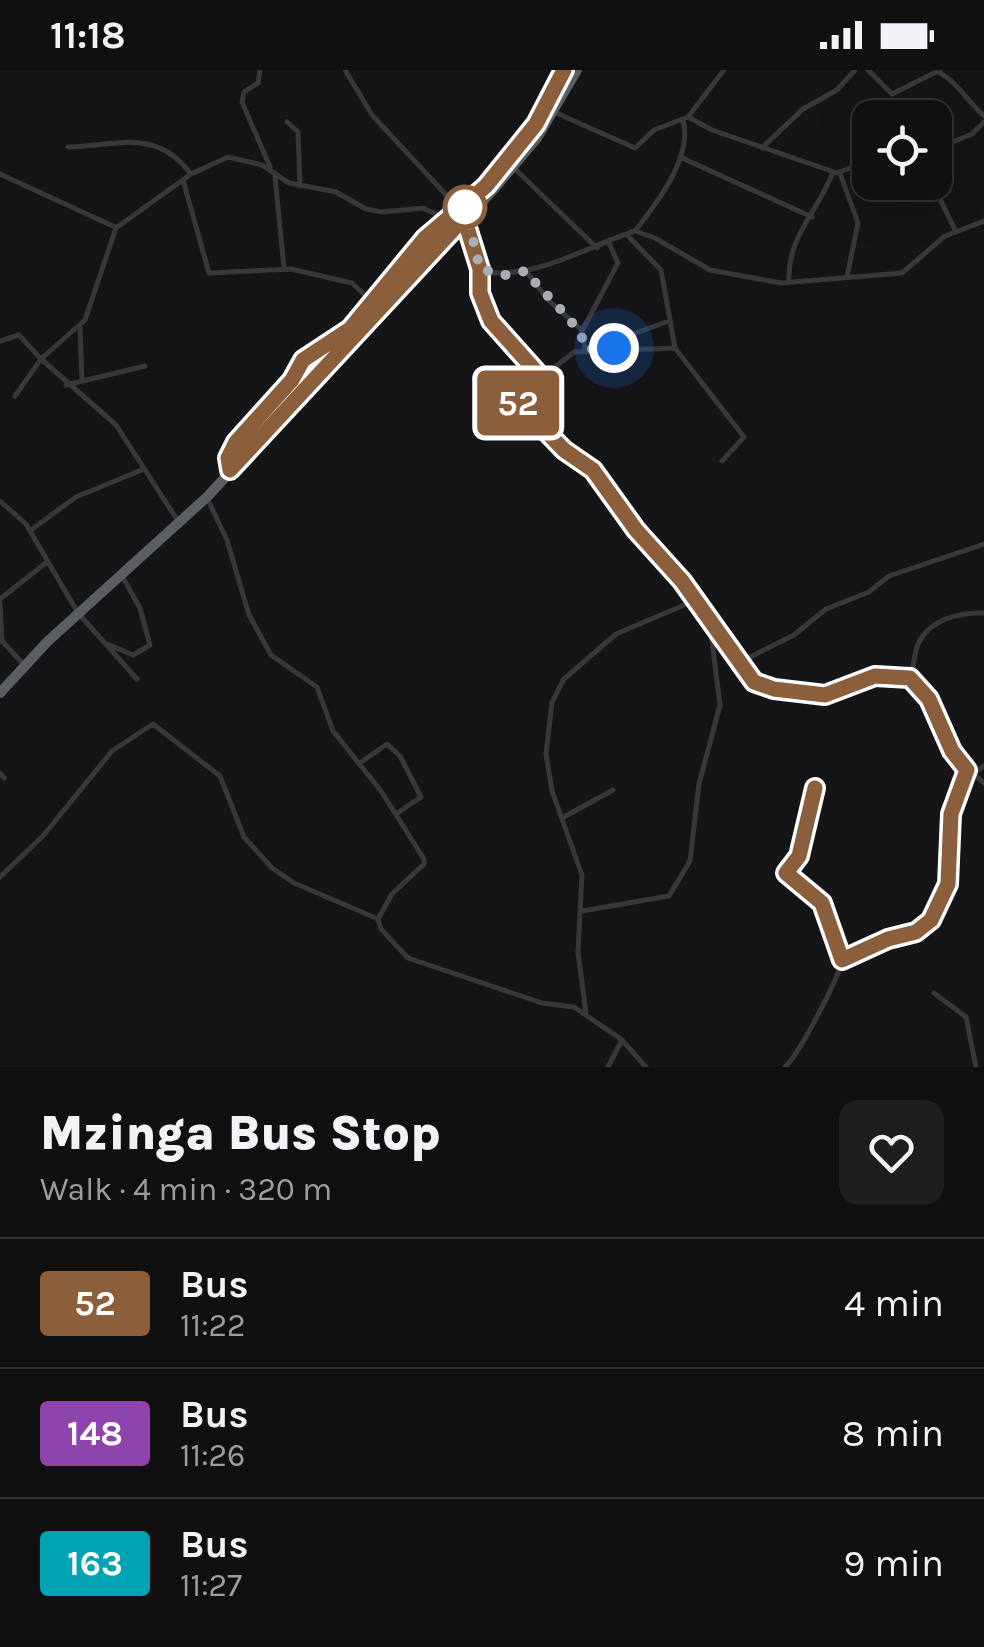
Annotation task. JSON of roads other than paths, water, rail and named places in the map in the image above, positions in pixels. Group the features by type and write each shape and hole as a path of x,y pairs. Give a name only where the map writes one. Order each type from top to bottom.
{"highway":[{"path":"0,693 78,614 206,497 463,214 514,167 554,112 577,70"}],"street":[{"path":"260,70 260,80 244,92 242,102 277,182 277,227 284,268"},
{"path":"346,70 372,114 463,214 480,269 480,293 491,321 542,378"},
{"path":"230,470 228,458 236,442 292,380 303,360 350,329 425,238 463,214 536,124 564,70"},
{"path":"554,112 635,148 654,130 685,119 724,70"},
{"path":"762,148 803,109 834,93 855,70"},
{"path":"868,70 890,94 940,71 958,84 968,103 984,119 972,134 952,142"},
{"path":"480,269 506,275 526,271 610,244 634,231 680,157 687,140 685,119"},
{"path":"685,119 837,173 858,223 847,277"},
{"path":"287,122 298,132 300,186"},
{"path":"68,147 134,140 176,156 191,174"},
{"path":"82,381 80,327 116,228 191,174 234,156 300,186 336,192 377,212 423,208 451,221"},
{"path":"680,157 812,217"},
{"path":"514,167 597,248"},
{"path":"789,282 791,245 837,173 852,167"},
{"path":"0,174 116,228"},
{"path":"183,180 210,273 284,268 352,283 370,301"},
{"path":"940,200 956,232"},
{"path":"634,231 710,270 789,282 902,273 931,246 984,222"},
{"path":"626,234 661,270 675,348 744,437 722,461"},
{"path":"582,331 618,263 610,244"},
{"path":"526,271 548,300 582,331 586,349"},
{"path":"622,349 625,337 669,321"},
{"path":"15,396 41,359 80,327"},
{"path":"0,342 19,336 32,344 66,385 97,404 178,521"},
{"path":"675,348 586,349 563,358 518,398 518,403 564,450 593,470 696,600 736,664 763,687 825,695 875,676 910,678 929,699 952,751 984,782"},
{"path":"66,385 144,366"},
{"path":"32,530 76,496 144,468"},
{"path":"206,497 257,630 271,655 317,687 328,722 396,814 425,862 390,897 378,919"},
{"path":"0,501 32,530 78,614 136,679"},
{"path":"736,664 794,635 816,616 869,592 889,576 984,544"},
{"path":"24,666 1,642 0,601 47,562"},
{"path":"104,644 132,656 150,645 140,608 121,574"},
{"path":"586,1013 578,959 580,864 552,791 545,740 557,689 616,634 696,600"},
{"path":"910,678 918,644 932,628 954,616 984,613"},
{"path":"582,911 669,896 688,868 699,784 721,700 710,622"},
{"path":"0,877 43,836 112,751 153,724 220,776 244,838 272,868 294,883 378,919 386,936 418,963 586,1013 622,1040 646,1067"},
{"path":"360,764 387,744 400,756 421,797 396,814"},
{"path":"842,960 888,939 916,932 931,920 948,884 951,814 970,772 984,766"},
{"path":"786,1067 796,1057 802,1037 837,979 842,960 822,903 786,873 799,856 815,788"},
{"path":"562,818 602,800 613,790"},
{"path":"934,993 966,1017 976,1067"},
{"path":"608,1067 622,1040"}]}
